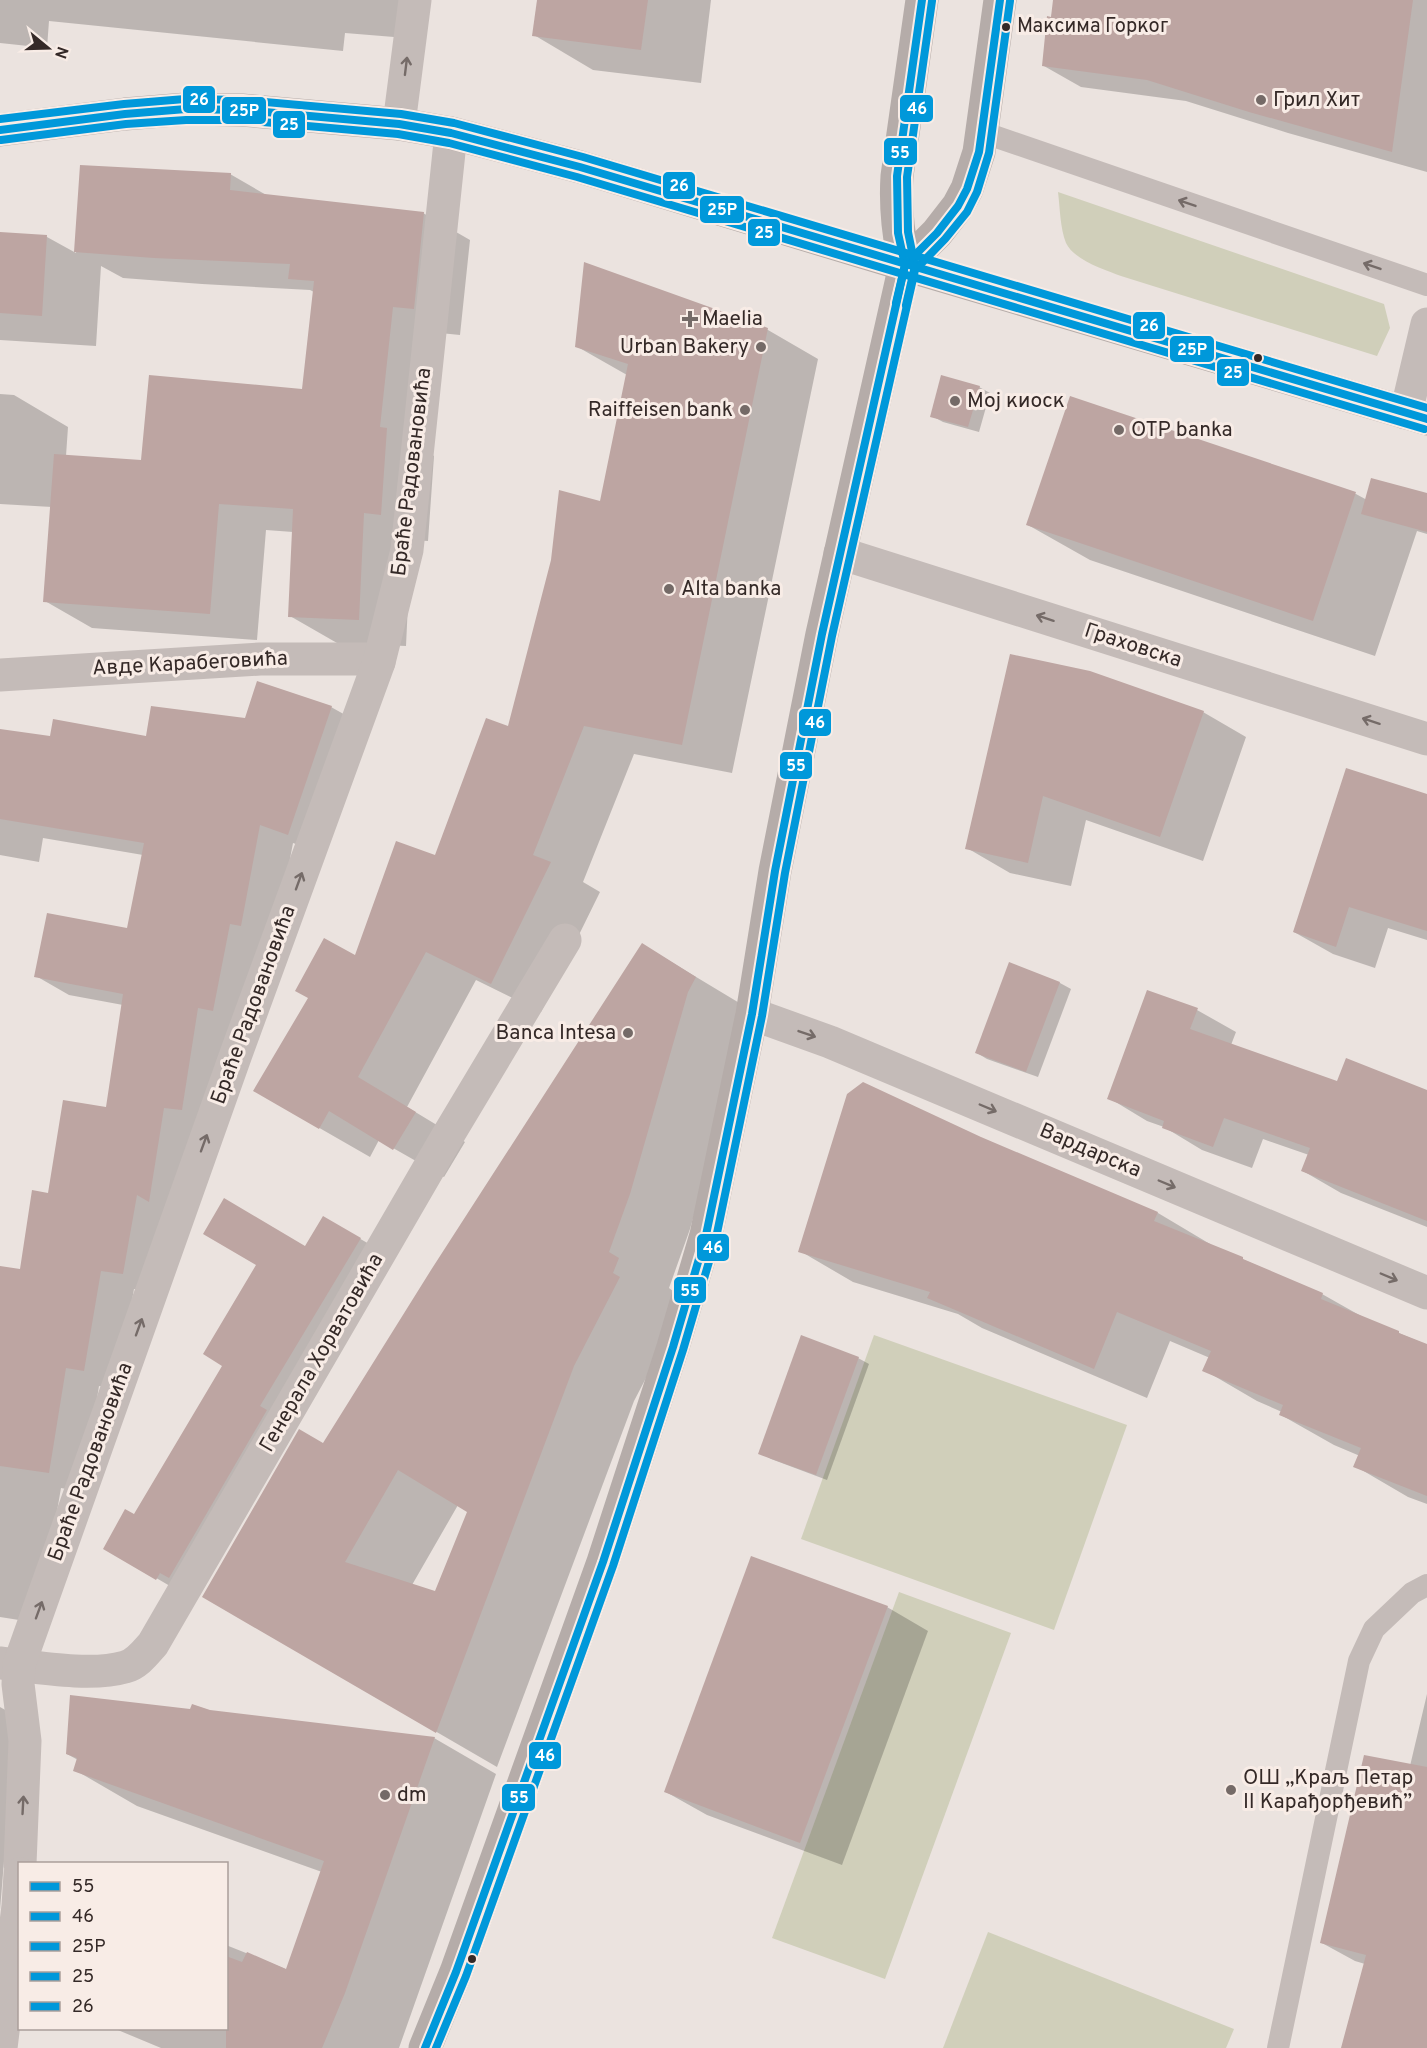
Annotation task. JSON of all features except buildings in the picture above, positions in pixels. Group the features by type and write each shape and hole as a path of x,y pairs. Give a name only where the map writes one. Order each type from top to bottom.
{"main road":[{"path":"425,2048 460,1961 603,1562 673,1347 706,1235 752,1014 775,871 840,553 905,265 898,233 897,176 922,0"},
{"path":"905,265 937,234 967,189 982,132 1000,0"},
{"path":"0,130 125,114 186,109 242,111 399,124 451,133 580,167 1416,416"}],"street":[{"path":"399,124 415,0"},
{"name":"Браће Радовановића","path":"20,1862 25,1741 18,1684 10,1664 380,662 407,550 451,133"},
{"path":"1416,416 1427,324"},
{"name":"Граховска","path":"840,553 1427,739"},
{"name":"Авде Карабеговића","path":"0,675 260,659 368,659 380,662"},
{"name":"Генерала Хорватовића","path":"10,1664 81,1670 126,1667 139,1660 153,1644 447,1137 565,940"},
{"name":"Вардарска","path":"752,1014 830,1042 1427,1293"},
{"path":"2,2048 18,1904"}],"lane":[{"path":"982,132 1427,285"},
{"path":"1278,2048 1359,1661 1374,1629 1412,1593 1427,1585"}],"green space":[{"path":"1058,192 1384,304 1390,328 1377,356 1121,276 1099,267 1076,254 1066,243 1061,224"},
{"path":"874,1335 1127,1425 1054,1630 801,1539"},
{"path":"899,1592 1011,1633 885,1979 772,1938"},
{"path":"988,1932 1234,2029 1226,2048 943,2048"}],"transit line":[{"name":"55","path":"896,303 905,265 898,233 897,176 922,0"},
{"name":"55","path":"425,2048 456,1972 603,1562 673,1347 706,1235 752,1014 775,871 822,634 905,265 937,233 958,206 967,189 979,152 1000,0"},
{"name":"46","path":"906,305 915,266 908,232 907,177 932,1"},
{"name":"46","path":"436,2048 466,1976 613,1566 683,1350 716,1238 762,1016 785,873 832,636 915,270 967,212 977,192 989,153 1010,1"},
{"name":"26","path":"0,119 185,99 243,100 401,114 454,123 583,157 1427,408"},
{"name":"25P","path":"0,130 125,114 186,109 242,110 399,124 451,133 580,167 1427,419"},
{"name":"25","path":"1,140 126,124 186,120 241,120 398,134 449,143 577,177 1424,429"}],"place":[{"name":"Максима Горког","path":"1006,27"},
{"name":"Грил Хит","path":"1261,100"},
{"name":"Maelia","path":"690,319"},
{"name":"Urban Bakery","path":"761,347"},
{"name":"Мој киоск","path":"955,401"},
{"name":"Raiffeisen bank","path":"745,410"},
{"name":"OTP banka","path":"1119,430"},
{"name":"Alta banka","path":"669,589"},
{"name":"Banca Intesa","path":"628,1033"},
{"name":"ОШ „Краљ Петар II Карађорђевић”","path":"1231,1790"},
{"name":"dm","path":"385,1795"}]}
